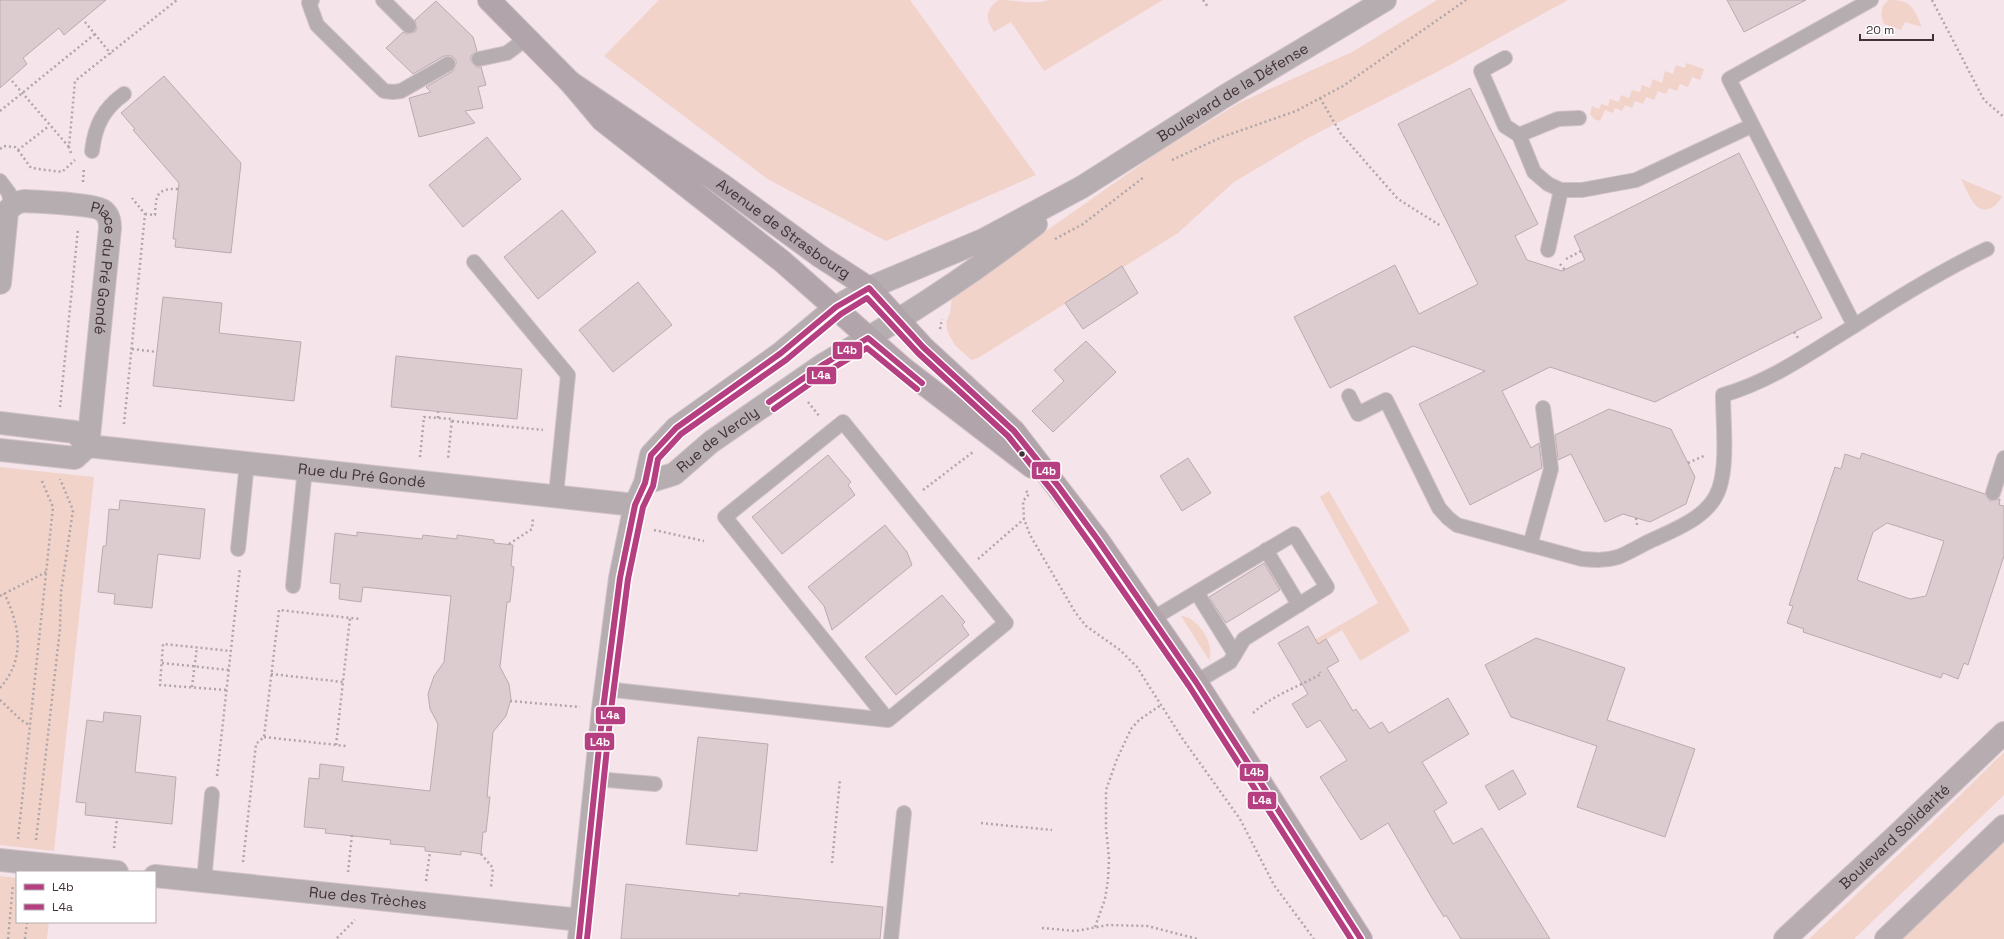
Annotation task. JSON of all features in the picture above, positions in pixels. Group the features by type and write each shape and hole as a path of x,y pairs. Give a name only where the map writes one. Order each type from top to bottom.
{"main road":[{"name":"Avenue de Strasbourg","path":"490,0 570,82 602,120 783,262 836,307 868,338 903,368 1059,487"},
{"name":"Avenue de Strasbourg","path":"570,82 720,184 821,257 869,288 923,347 1014,431 1059,487 1196,682 1361,939"},
{"name":"Boulevard Solidarité","path":"1785,939 2004,733"},
{"path":"1886,939 2004,826"}],"street":[{"name":"Boulevard de la Défense","path":"869,288 983,240 1082,187 1238,88 1378,2"},
{"name":"Boulevard de la Défense","path":"868,338 899,320 996,255 1082,187"},
{"name":"Place du Pré Gondé","path":"12,205 25,201 94,207 101,209 107,214 110,220 88,446"},
{"path":"0,283 6,216 12,205"},
{"name":"Rue de Vercly","path":"580,929 604,699 620,578 633,515 645,483 651,455 676,428 781,353 836,307 869,288"},
{"name":"Rue de Vercly","path":"645,483 674,474 711,442 794,384 868,338"},
{"path":"0,424 75,432 88,446 75,458 0,450"},
{"name":"Rue du Pré Gondé","path":"88,446 556,495 633,515"},
{"path":"8,860 105,871"},
{"name":"Rue des Trèches","path":"156,876 488,910 580,929"}],"lane":[{"path":"312,0 309,3 317,25 384,91 401,91 448,64"},
{"path":"383,0 409,26"},
{"path":"1854,326 1751,126 1729,79 1871,0"},
{"path":"479,59 507,53 527,38"},
{"path":"1505,58 1481,71 1505,126 1519,135 1534,172 1548,184 1561,190 1582,190 1636,180 1751,126"},
{"path":"92,151 94,133 100,118 114,102 124,94"},
{"path":"1519,135 1558,119 1579,118"},
{"path":"0,181 9,193 12,205"},
{"path":"1548,250 1561,190"},
{"path":"1349,396 1358,414 1386,400 1439,508 1457,525 1530,545 1598,561 1624,554 1680,527 1700,514 1712,502 1719,489 1724,461 1723,395 1746,389 1782,372 1948,268 1987,249"},
{"path":"474,262 568,375 556,495"},
{"path":"1530,545 1551,469 1543,408"},
{"path":"604,699 888,720 1006,623 843,422 725,517 888,720"},
{"path":"1993,493 2004,458"},
{"path":"238,549 247,463"},
{"path":"293,586 305,469"},
{"path":"1152,619 1294,534 1327,587 1244,640 1230,662 1196,682"},
{"path":"1266,550 1299,605"},
{"path":"1197,593 1235,654"},
{"path":"596,779 655,784"},
{"path":"204,881 212,794"},
{"path":"891,939 904,813"}],"path":[{"path":"1203,0 1208,8"},
{"path":"1171,160 1222,136 1296,111 1344,86 1466,0"},
{"path":"1932,0 1984,100 2004,118"},
{"path":"84,22 111,54"},
{"path":"0,111 95,34"},
{"path":"12,81 49,126 69,147"},
{"path":"1320,98 1341,134 1398,199 1441,226"},
{"path":"18,150 49,126"},
{"path":"0,149 4,146 16,147 31,168 62,172 75,160"},
{"path":"1050,242 1083,224 1145,176"},
{"path":"145,214 155,215 156,197 161,191 170,188 178,189"},
{"path":"124,424 145,214 132,198"},
{"path":"1558,263 1581,251"},
{"path":"940,329 944,313"},
{"path":"132,349 157,352"},
{"path":"794,384 832,432"},
{"path":"438,412 438,418"},
{"path":"420,457 424,416 452,419 452,421 562,432"},
{"path":"448,459 452,421"},
{"path":"908,502 977,449"},
{"path":"8,939 8,860 29,725 53,507 40,476 46,455"},
{"path":"1030,494 1023,502 1024,519 1030,536 1075,612 1086,626 1120,650 1137,667 1182,738 1240,819 1274,886 1314,939"},
{"path":"509,544 532,529 534,515"},
{"path":"633,515 704,541"},
{"path":"964,571 1024,519"},
{"path":"212,794 216,786 227,690 241,556 238,549"},
{"path":"0,596 46,572"},
{"path":"0,688 11,672 18,647 17,627 4,593"},
{"path":"241,885 256,744 264,737 279,610 360,619"},
{"path":"336,745 350,618"},
{"path":"227,690 160,685 163,644 231,651"},
{"path":"192,687 197,647"},
{"path":"162,662 229,670"},
{"path":"1253,713 1269,699 1312,680 1321,674 1320,672"},
{"path":"271,674 343,682"},
{"path":"510,701 604,699"},
{"path":"0,700 21,720 29,725"},
{"path":"1095,927 1106,899 1108,880 1109,858 1106,828 1106,790 1117,759 1131,729 1139,720 1161,705"},
{"path":"264,737 346,746"},
{"path":"832,863 840,780"},
{"path":"114,871 117,818"},
{"path":"981,823 1052,830"},
{"path":"345,896 352,835"},
{"path":"424,904 430,852"},
{"path":"481,854 493,868 488,910"},
{"path":"25,939 27,923"},
{"path":"1042,928 1076,931 1095,927 1129,924 1147,926 1198,939"}],"shaded area":[{"path":"659,0 910,0 1036,175 886,241 769,180 604,56"},
{"path":"999,0 1037,2 1048,0 1163,0 1044,71 1011,22 994,32 989,23 988,14 994,3"},
{"path":"1437,0 1568,0 1439,71 1308,138 1234,182 1178,233 978,358 971,360 955,345 948,333 946,322 950,313 952,297 1160,151 1239,103 1352,52"},
{"path":"1889,0 1903,1 1911,6 1922,27 1905,22 1901,30 1884,24 1882,8"},
{"path":"1686,63 1704,69 1700,80 1692,77 1688,87 1680,84 1677,91 1669,88 1666,94 1658,91 1654,100 1646,97 1643,104 1635,101 1632,108 1625,105 1622,111 1615,108 1613,113 1605,110 1600,121 1594,119 1590,114 1592,106 1599,109 1601,104 1608,106 1610,99 1619,102 1621,95 1629,98 1632,90 1640,92 1642,85 1650,88 1653,79 1662,83 1665,71 1673,74 1676,65 1685,68"},
{"path":"1961,179 2002,196 1993,207 1989,209 1981,209 1971,199"},
{"path":"0,467 94,477 54,851 0,845"},
{"path":"1329,491 1410,631 1360,661 1342,630 1318,644 1316,639 1378,603 1320,497"},
{"path":"1181,616 1187,617 1193,621 1204,632 1210,647 1209,660"},
{"path":"2004,752 2004,795 1854,939 1809,939 1930,825"},
{"path":"2004,826 2004,939 1886,939"},
{"path":"0,876 16,878 16,923 49,923 47,939 0,939"}],"building":[{"path":"0,0 106,0 64,35 59,28 23,58 27,64 0,88"},
{"path":"1727,0 1806,0 1744,32"},
{"path":"436,1 473,37 477,51 471,56 471,61 476,67 481,67 486,85 478,87 483,108 465,111 475,123 419,137 409,98 431,92 426,87 453,71 456,60 452,56 444,56 413,74 386,48 403,32 407,34 415,32 417,28 415,20"},
{"path":"164,76 241,163 231,253 175,247 176,239 173,239 179,183 133,130 135,129 121,113"},
{"path":"1470,88 1538,224 1515,236 1527,260 1562,271 1585,260 1574,236 1739,153 1822,318 1655,402 1550,367 1502,391 1531,448 1539,443 1542,468 1470,505 1419,404 1485,371 1413,346 1330,388 1294,317 1395,265 1419,314 1478,284 1398,124"},
{"path":"487,137 521,179 463,227 429,185"},
{"path":"562,210 596,252 538,299 504,257"},
{"path":"1122,266 1138,293 1083,329 1065,303"},
{"path":"638,282 672,325 613,372 579,330"},
{"path":"163,297 222,303 219,333 301,342 294,401 153,386"},
{"path":"1086,341 1116,372 1053,432 1032,411 1064,381 1054,370"},
{"path":"396,356 522,369 517,419 391,407"},
{"path":"1609,409 1671,429 1695,477 1686,504 1650,522 1623,514 1605,522 1571,454 1558,460 1555,435"},
{"path":"1862,453 1985,494 1990,501 2000,499 1999,505 2004,506 2004,556 1968,665 1964,663 1958,679 1943,673 1941,678 1803,632 1804,629 1787,623 1793,606 1789,605 1835,467 1841,469 1845,454 1860,459","holes":["1887,523 1944,541 1926,596 1910,599 1857,580 1873,532"]},
{"path":"828,455 851,482 848,485 855,495 782,554 752,517"},
{"path":"1188,458 1211,493 1182,511 1160,476"},
{"path":"120,500 205,509 200,559 158,554 152,608 114,604 115,594 98,592 103,546 106,546 109,509 119,510"},
{"path":"885,525 907,552 912,565 832,630 824,606 808,587"},
{"path":"357,532 422,539 423,535 457,539 457,535 494,540 494,543 513,545 511,566 514,567 510,602 507,602 500,667 509,684 511,699 506,716 493,732 487,797 490,797 486,832 483,832 481,854 461,851 461,855 425,851 425,847 390,844 391,840 325,833 326,829 304,827 309,778 319,779 320,764 344,767 342,781 430,791 438,724 430,709 428,694 434,676 444,662 451,596 363,587 361,602 339,599 340,584 330,583 335,533 357,536"},
{"path":"1264,563 1280,590 1226,623 1209,597"},
{"path":"942,595 965,622 962,625 969,635 896,695 865,657"},
{"path":"1308,626 1318,644 1326,639 1339,661 1327,668 1353,711 1356,709 1370,729 1382,722 1389,733 1448,698 1469,734 1422,762 1447,803 1434,811 1453,844 1482,828 1550,939 1461,939 1446,915 1444,917 1432,898 1388,823 1361,840 1320,777 1347,760 1320,720 1307,728 1292,704 1308,694 1278,643"},
{"path":"1536,638 1625,668 1607,720 1695,749 1665,837 1577,807 1597,746 1511,717 1485,665"},
{"path":"104,712 141,716 135,772 176,777 172,824 85,815 86,803 76,802 87,720 103,722"},
{"path":"698,737 768,744 757,851 686,844"},
{"path":"1513,770 1526,794 1499,810 1485,786"},
{"path":"626,884 739,896 739,893 883,907 880,939 621,939"}],"transit line":[{"name":"L4b","path":"579,939 603,709 620,578 635,505 645,483 651,455 676,428 781,353 836,307 869,288 923,347 1014,431 1059,487 1098,540 1196,682 1361,939"},
{"name":"L4a","path":"587,939 611,710 628,579 643,507 653,486 658,459 681,434 786,360 841,314 867,298 918,353 1008,436 1053,492 1189,686 1351,939"},
{"name":"L4b","path":"769,402 824,364 868,338 922,383"},
{"name":"L4a","path":"774,409 828,371 867,348 917,389"}]}
